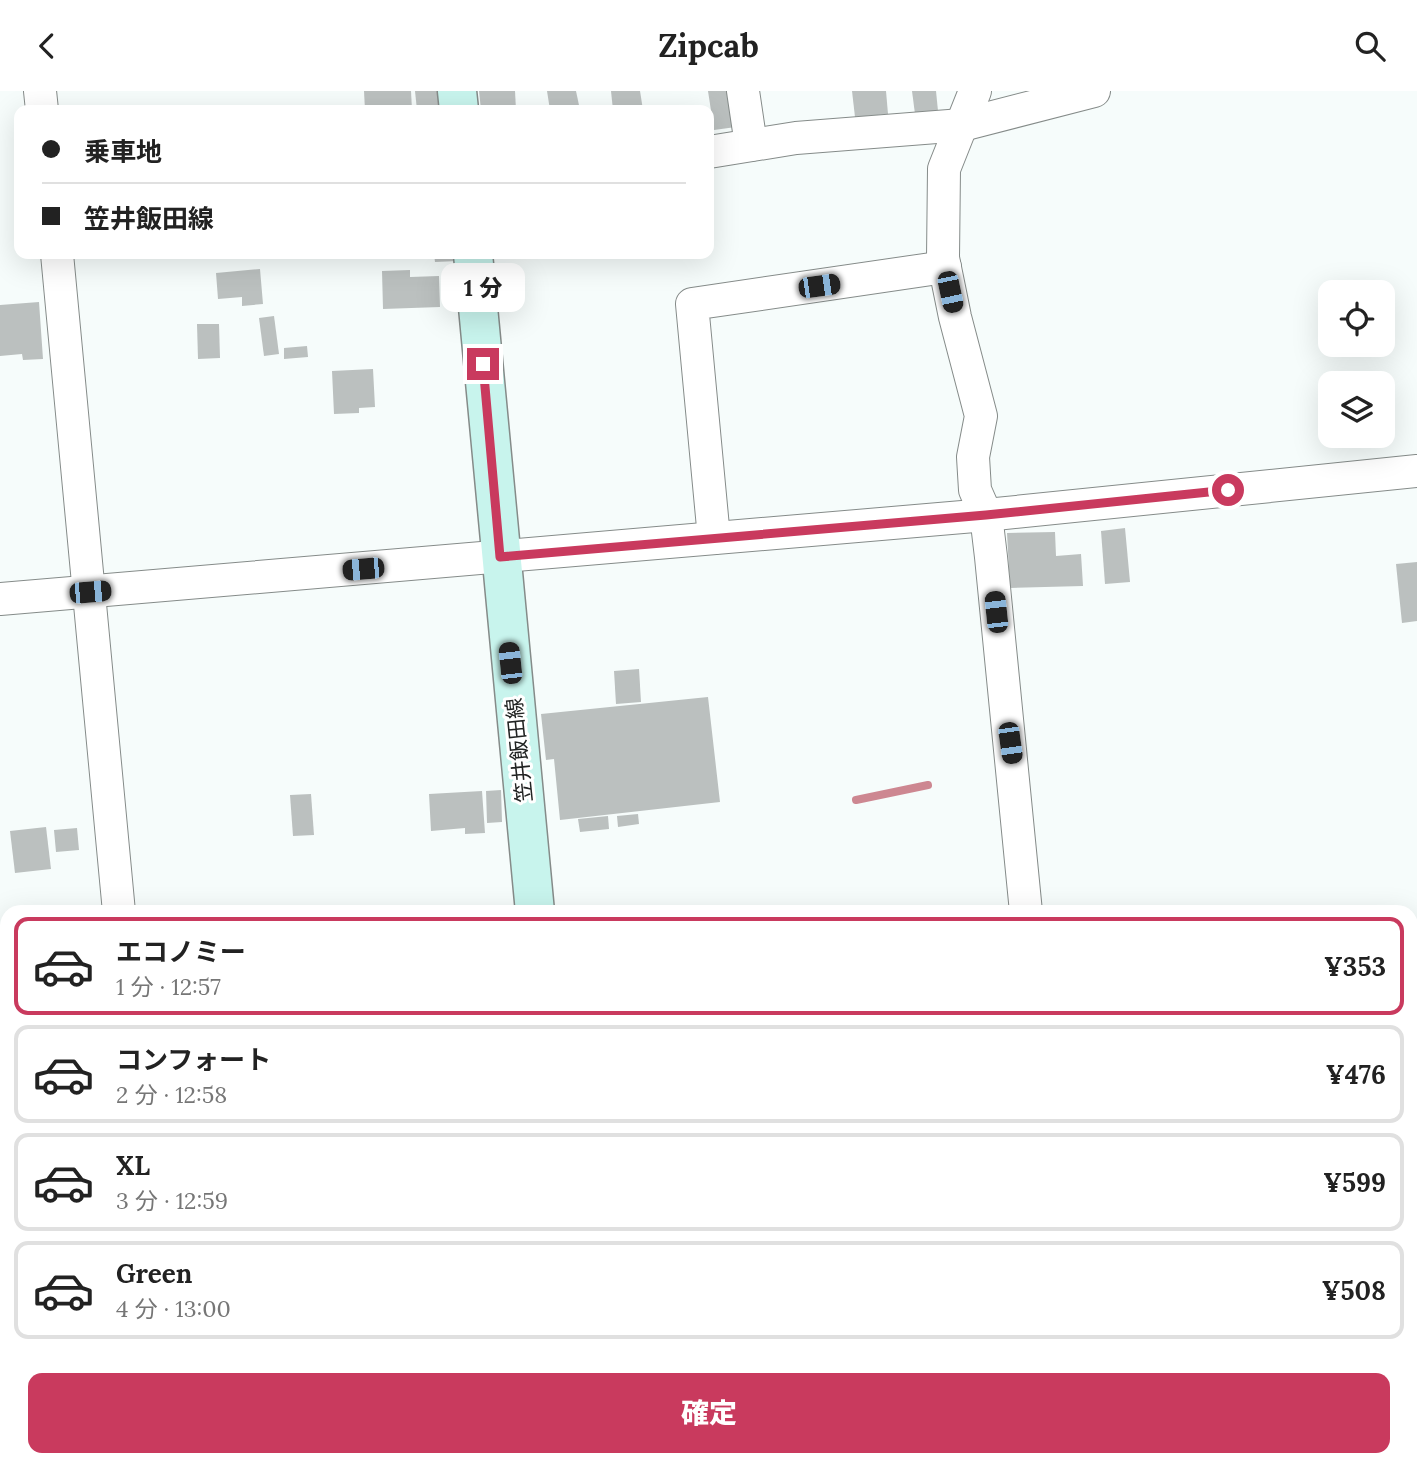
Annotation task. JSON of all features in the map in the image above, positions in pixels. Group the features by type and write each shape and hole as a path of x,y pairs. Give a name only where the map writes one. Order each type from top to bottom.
{"main road":[{"name":"笠井飯田線","path":"473,259 532,882"}],"street":[{"path":"743,91 751,145"},
{"path":"975,91 944,169 943,258 955,317 981,416 973,457 975,490 986,515 1025,905"},
{"path":"714,151 796,138 962,125 1094,91"},
{"path":"57,259 118,899"},
{"path":"713,538 692,304 945,267"},
{"path":"0,599 986,515 1417,471"}],"building":[{"path":"364,91 411,91 412,105 365,105"},
{"path":"415,91 440,91 441,105 416,105"},
{"path":"479,91 515,91 516,105 480,105"},
{"path":"547,91 576,91 579,105 549,105"},
{"path":"611,91 640,91 642,105 612,105"},
{"path":"708,91 737,91 743,126 714,130 714,105 710,105"},
{"path":"852,91 886,91 888,114 855,117"},
{"path":"912,91 936,91 938,111 915,114"},
{"path":"435,259 458,261 435,262"},
{"path":"260,269 263,304 242,306 242,297 218,299 216,273"},
{"path":"410,270 410,277 439,276 440,307 383,309 382,271"},
{"path":"39,302 43,359 23,360 22,354 0,356 0,305"},
{"path":"274,316 279,354 264,356 259,318"},
{"path":"197,324 219,324 220,358 198,359"},
{"path":"307,346 308,357 284,359 284,348"},
{"path":"373,369 375,407 359,408 359,413 334,414 332,371"},
{"path":"1125,528 1130,582 1105,584 1101,531"},
{"path":"1055,532 1056,556 1081,554 1083,586 1010,588 1007,533"},
{"path":"1417,562 1417,621 1402,623 1396,564"},
{"path":"639,669 641,702 616,704 614,671"},
{"path":"708,697 720,802 560,820 554,759 546,760 541,714"},
{"path":"501,790 502,822 487,823 486,791"},
{"path":"482,791 485,833 465,834 465,828 431,831 429,794"},
{"path":"311,794 314,835 293,836 290,795"},
{"path":"638,814 639,824 618,827 617,816"},
{"path":"608,816 609,829 580,832 578,819"},
{"path":"46,827 51,869 15,873 10,831"},
{"path":"77,828 79,850 56,852 54,830"}],"waterway":[{"path":"856,800 928,785"}],"route":[{"path":"483,364 500,557 986,515 1228,490"}]}
